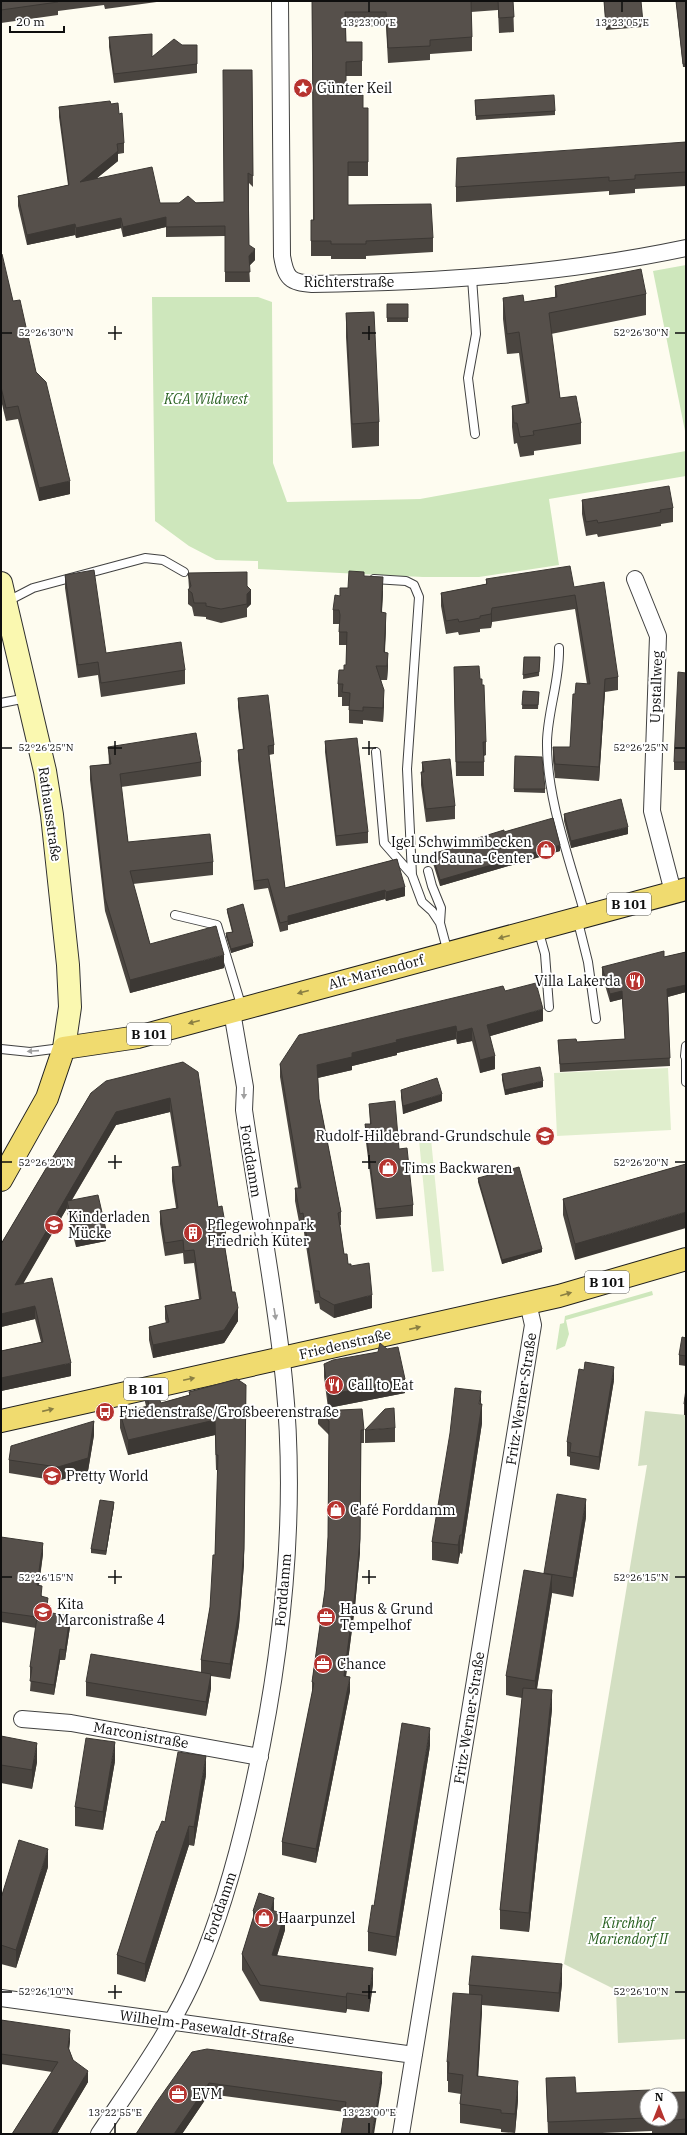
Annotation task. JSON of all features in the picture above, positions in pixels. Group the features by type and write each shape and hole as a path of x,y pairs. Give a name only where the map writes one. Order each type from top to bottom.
{"main road":[{"name":"Rathausstraße","path":"3,593 45,771 68,965 70,1007 64,1048"},
{"name":"Alt-Mariendorf","path":"64,1048 138,1037 680,890"},
{"path":"1,1180 47,1098 64,1048"},
{"name":"Friedenstraße","path":"1,1421 528,1303 686,1259"}],"street":[{"name":"Richterstraße","path":"280,1 282,256 285,271 290,278 298,282 312,284 472,278 545,272 619,261 686,248"},
{"name":"Upstallweg","path":"635,579 658,636 652,811 680,890"},
{"name":"Forddamm","path":"99,2134 171,2022 198,1969 232,1877 260,1757 278,1642 290,1506 282,1358 245,1118 245,1087 237,1010"},
{"name":"Fritz-Werner-Straße","path":"401,2134 533,1325 528,1303"},
{"name":"Marconistraße","path":"22,1719 71,1722 260,1757"},
{"name":"Wilhelm-Pasewaldt-Straße","path":"1,1998 414,2055"}],"lane":[{"path":"472,278 476,334 468,378 475,434"},
{"path":"3,593 33,588 145,558 163,560 184,572"},
{"path":"363,578 406,581 414,585 419,597 407,768 412,874 422,902 432,911 440,923"},
{"path":"559,648 557,679 547,740 549,780 581,916 596,1019"},
{"path":"1,704 28,698"},
{"path":"376,752 384,843 412,874"},
{"path":"428,871 441,908 440,923 448,953"},
{"path":"175,915 217,925 237,1010"},
{"path":"538,928 545,954 549,1007"},
{"path":"686,1046 686,1082"},
{"path":"1,1049 30,1052 64,1048"}],"green space":[{"path":"686,265 686,436 653,271"},
{"name":"KGA Wildwest","path":"152,297 258,297 272,302 273,463 287,502 420,499 686,451 686,476 549,499 559,565 479,577 423,577 258,569 258,561 216,560 189,546 155,521"},
{"path":"668,1068 671,1130 557,1136 554,1073"},
{"path":"431,1139 444,1271 432,1272 419,1140"},
{"path":"652,1291 653,1295 566,1320 569,1334 565,1346 556,1350 560,1324 564,1323 565,1316"},
{"name":"Kirchhof Mariendorf II","path":"645,1411 686,1415 686,2039 618,2043 616,1990 564,1964 647,1465 638,1466"}],"building":[{"path":"1,1 58,1 58,2 1,10"},
{"path":"312,1 471,1 472,37 430,40 430,46 388,48 386,12 345,12 346,42 362,42 362,61 346,62 346,95 363,95 363,108 368,108 368,162 348,162 348,205 431,204 433,238 366,241 366,244 331,244 331,241 311,241 311,220 314,220"},
{"path":"498,1 513,1 514,17 499,18"},
{"path":"604,1 641,1 643,23 606,26"},
{"path":"676,1 686,1 686,64 683,64"},
{"path":"152,34 152,57 174,39 182,45 197,45 197,64 114,74 109,37"},
{"path":"223,70 252,70 253,176 248,173 249,245 255,249 249,256 250,272 225,272 225,226 166,227 166,217 123,227 121,218 76,228 75,224 27,235 18,196 69,185 59,107 110,101 111,104 118,103 119,114 122,113 124,143 117,144 118,151 80,182 152,167 160,203 179,203 188,196 196,203 224,202"},
{"path":"554,95 555,111 476,116 475,100"},
{"path":"686,142 686,172 635,175 635,179 609,181 609,177 456,187 457,158"},
{"path":"1,254 13,301 20,300 36,372 46,382 70,481 39,488 18,406 6,408 1,387"},
{"path":"641,269 646,294 549,313 560,398 576,396 581,423 533,431 534,435 520,437 517,423 514,423 512,406 529,403 519,332 507,334 503,298 523,295 524,302 557,297 555,286"},
{"path":"387,304 408,304 408,318 387,318"},
{"path":"374,312 379,422 352,424 346,313"},
{"path":"669,486 673,508 660,510 661,512 598,523 597,520 586,522 582,500"},
{"path":"570,566 574,587 604,582 618,677 605,679 599,767 555,764 553,747 570,747 573,694 575,694 576,683 590,684 575,595 492,608 491,614 480,616 480,618 459,622 458,619 446,621 441,593 487,584 486,579"},
{"path":"94,570 106,653 181,642 185,670 101,683 98,662 78,665 65,575"},
{"path":"349,571 364,572 364,576 383,577 381,612 386,613 384,652 388,653 387,666 376,666 384,690 383,708 363,707 363,711 349,710 350,693 342,692 343,684 338,684 339,670 344,670 344,665 346,665 347,632 339,632 339,610 333,610 335,595 340,596 340,588 348,588"},
{"path":"247,572 247,586 251,590 247,594 247,604 221,609 206,606 206,603 194,603 192,593 188,590 191,586 188,573"},
{"path":"524,657 540,657 539,672 523,675"},
{"path":"479,666 480,679 482,679 482,685 484,685 486,742 483,742 484,762 456,762 454,667"},
{"path":"678,672 686,673 686,762 674,762"},
{"path":"523,691 539,692 538,705 522,705"},
{"path":"268,695 274,745 268,746 285,888 397,859 405,887 386,892 385,890 288,916 288,921 280,923 268,879 254,881 238,750 244,749 238,698"},
{"path":"196,733 201,762 120,774 128,842 210,834 213,862 130,871 150,944 216,926 224,955 130,980 105,898 90,766 111,764 108,747"},
{"path":"357,738 368,832 336,836 325,741"},
{"path":"515,756 542,757 545,789 514,789"},
{"path":"450,759 455,806 426,809 421,772 424,772 422,762"},
{"path":"621,799 628,827 571,841 564,814"},
{"path":"553,818 560,845 440,880 432,854 478,840 478,838 504,830 504,832"},
{"path":"243,904 253,943 231,949 226,933 233,932 227,909"},
{"path":"664,951 664,957 686,952 686,985 667,989 670,1058 560,1064 558,1040 576,1039 577,1042 625,1039 622,991 610,994 602,967"},
{"path":"536,983 543,1009 487,1025 495,1056 480,1060 472,1028 457,1032 456,1026 396,1040 397,1042 352,1053 352,1057 317,1065 319,1099 341,1212 338,1213 344,1254 347,1254 348,1264 351,1264 351,1266 369,1263 372,1295 334,1305 320,1297 319,1291 315,1291 303,1213 300,1214 295,1188 301,1188 280,1064 299,1035 503,986 505,991"},
{"path":"183,1062 198,1072 218,1207 222,1206 226,1229 222,1230 232,1292 235,1292 238,1308 224,1330 153,1345 149,1327 169,1322 165,1306 201,1299 194,1250 184,1251 183,1240 165,1243 160,1211 178,1208 172,1167 181,1166 170,1098 116,1112 15,1285 52,1278 71,1363 1,1378 1,1351 43,1342 35,1306 1,1314 1,1244 91,1093 106,1081"},
{"path":"540,1067 543,1081 505,1090 502,1074"},
{"path":"437,1078 442,1094 403,1106 401,1090"},
{"name":"Tims Backwaren","path":"395,1101 399,1149 407,1148 413,1205 376,1209 365,1124 371,1124 369,1104"},
{"path":"686,1164 686,1212 575,1244 563,1199"},
{"path":"519,1167 542,1249 502,1260 478,1178"},
{"path":"98,1195 106,1230 76,1237 67,1201"},
{"path":"682,1337 686,1338 686,1356 679,1355"},
{"path":"380,1343 387,1349 398,1347 405,1379 328,1395 324,1364 333,1360 378,1352"},
{"path":"585,1362 614,1367 599,1457 570,1452 571,1443 567,1442 579,1369 584,1370"},
{"path":"237,1379 246,1385 244,1549 239,1610 230,1664 201,1660 210,1607 213,1555 215,1555 218,1455 216,1455 215,1420 128,1440 120,1413 149,1406 145,1386 153,1385 161,1403 190,1395 189,1392"},
{"path":"455,1388 481,1391 479,1404 482,1404 462,1535 460,1535 458,1545 432,1542 450,1433"},
{"path":"686,1389 686,1405 684,1404"},
{"path":"394,1408 395,1428 365,1430 385,1409"},
{"path":"362,1409 364,1430 361,1430 360,1539 355,1593 344,1676 350,1677 316,1849 282,1842 314,1683 312,1682 325,1590 328,1537 329,1421 318,1411"},
{"path":"94,1421 88,1458 58,1467 9,1460 11,1446"},
{"path":"557,1494 586,1499 573,1578 544,1573"},
{"path":"100,1500 114,1502 106,1551 91,1549"},
{"path":"1,1537 43,1543 37,1585 42,1586 41,1596 48,1598 46,1612 70,1616 65,1650 60,1649 54,1685 30,1681 32,1667 30,1667 37,1617 1,1612"},
{"path":"524,1570 552,1575 535,1681 506,1676"},
{"path":"91,1654 211,1674 206,1702 86,1682"},
{"path":"523,1688 552,1690 529,1913 500,1910"},
{"path":"402,1723 430,1728 396,1937 368,1932 372,1905 374,1906"},
{"path":"1,1736 37,1743 32,1770 1,1765"},
{"path":"86,1738 115,1742 103,1812 75,1807"},
{"path":"178,1752 206,1756 194,1827 189,1826 145,1964 117,1955 157,1831 162,1821 165,1822"},
{"path":"19,1840 48,1849 16,1950 1,1945 1,1898"},
{"path":"259,1893 274,1898 271,1910 285,1914 272,1955 373,1968 369,1996 347,1993 346,1997 260,1985 242,1954 255,1912 253,1911"},
{"path":"472,1956 562,1964 559,1993 469,1985"},
{"path":"453,1993 482,1995 477,2076 518,2081 515,2114 501,2113 501,2110 460,2104 463,2075 448,2073 449,2062 447,2062"},
{"path":"1,2020 70,2030 68,2047 73,2060 88,2071 51,2134 12,2134 58,2062 1,2054"},
{"path":"207,2049 382,2072 372,2134 341,2134 346,2102 209,2083 174,2134 136,2134 192,2052"},
{"path":"575,2077 576,2093 639,2090 639,2118 548,2122 546,2078"},
{"path":"679,2092 686,2092 686,2119 679,2120"}],"place":[{"name":"Günter Keil","path":"303,88"},
{"name":"Igel Schwimmbecken und Sauna-Center","path":"546,850"},
{"name":"Villa Lakerda","path":"635,981"},
{"name":"Rudolf-Hildebrand-Grundschule","path":"545,1136"},
{"name":"Tims Backwaren","path":"388,1168"},
{"name":"Kinderladen Mücke","path":"54,1225"},
{"name":"Pflegewohnpark Friedrich Küter","path":"193,1233"},
{"name":"Call to Eat","path":"334,1385"},
{"name":"Friedenstraße/Großbeerenstraße","path":"105,1412"},
{"name":"Pretty World","path":"52,1476"},
{"name":"Café Forddamm","path":"336,1510"},
{"name":"Kita Marconistraße 4","path":"43,1612"},
{"name":"Haus & Grund Tempelhof","path":"326,1617"},
{"name":"Chance","path":"323,1664"},
{"name":"Haarpunzel","path":"264,1918"},
{"name":"EVM","path":"178,2094"}]}
